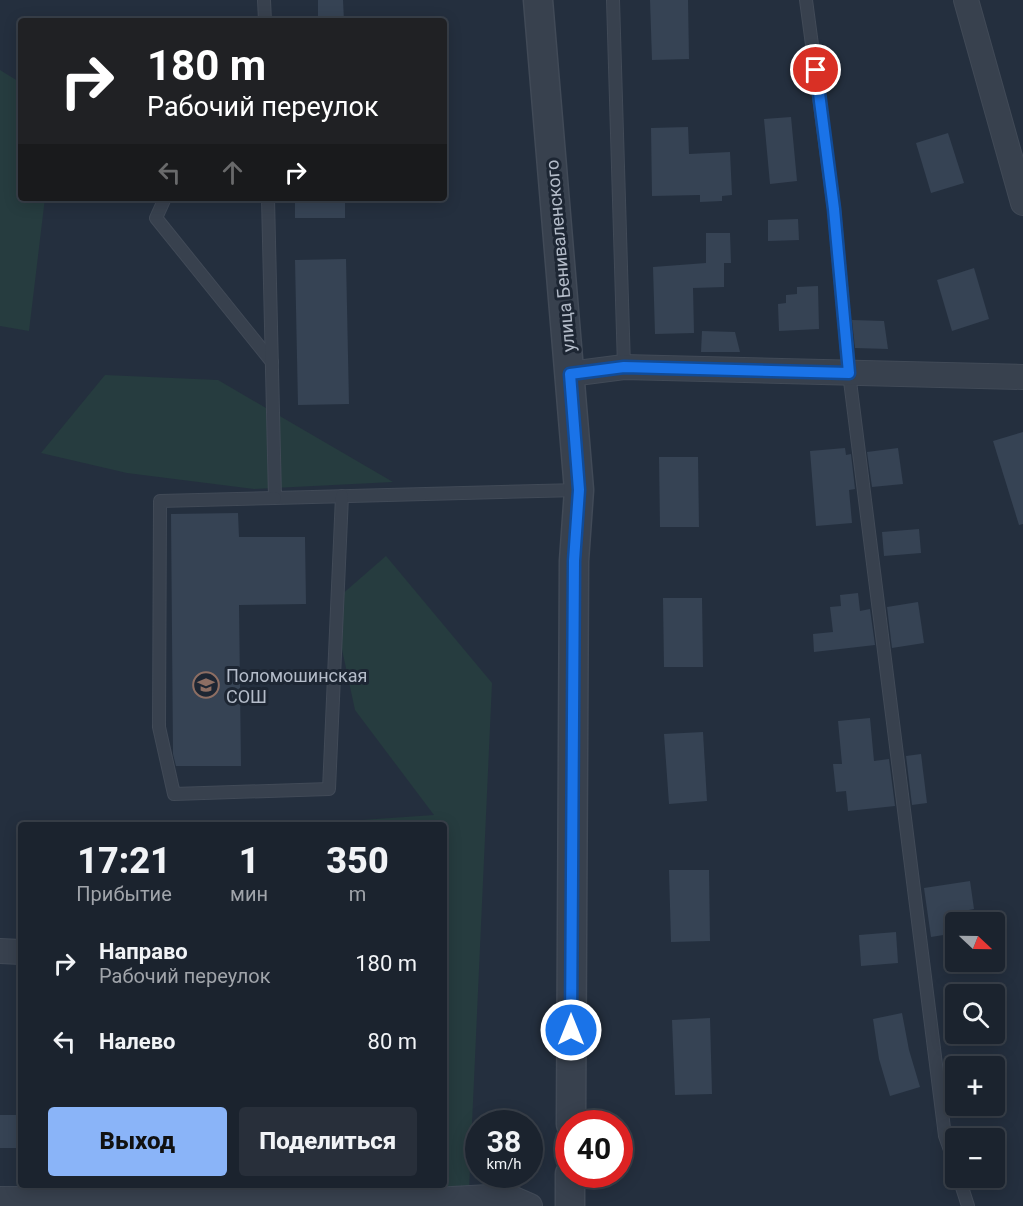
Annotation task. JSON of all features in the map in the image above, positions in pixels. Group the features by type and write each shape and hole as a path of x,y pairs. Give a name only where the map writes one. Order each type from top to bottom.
{"street":[{"name":"улица Бениваленского","path":"538,0 579,490 574,561 571,1110"},
{"path":"966,0 1023,203"},
{"path":"570,374 624,367 1023,377"},
{"path":"0,951 18,952"},
{"path":"570,1188 570,1206"},
{"path":"0,1199 417,1193 507,1196 530,1206"}],"lane":[{"path":"264,0 265,18"},
{"path":"612,0 624,367"},
{"path":"806,0 834,209 849,373 945,1136"},
{"path":"164,201 156,218 272,362"},
{"path":"268,201 275,498"},
{"path":"342,496 329,789 174,794 159,727 160,501 342,496 579,490"},
{"path":"962,1188 968,1206"}],"green space":[{"path":"0,70 18,81 18,201 45,201 29,331 0,326"},
{"path":"105,375 218,380 393,482 254,489 127,473 41,453"},
{"path":"386,556 492,683 473,1110 465,1110 465,1188 469,1188 469,1190 447,1187 447,822 333,822 434,815 355,710 332,603"}],"building":[{"path":"318,0 343,0 344,18 318,18"},
{"path":"650,0 688,0 689,59 652,60"},
{"path":"791,117 797,181 770,184 764,119"},
{"path":"688,127 689,154 730,152 732,195 722,196 722,201 700,202 700,195 652,196 651,128"},
{"path":"948,133 964,183 931,193 916,143"},
{"path":"295,201 345,201 345,218 295,218"},
{"path":"798,219 799,240 768,241 768,220"},
{"path":"706,233 730,233 731,263 724,263 724,287 693,288 694,333 655,334 653,267 706,263"},
{"path":"346,259 349,404 298,405 295,260"},
{"path":"974,268 989,319 952,331 937,280"},
{"path":"818,286 819,329 779,331 778,304 786,303 786,295 797,294 797,287"},
{"path":"852,320 884,321 888,349 855,348"},
{"path":"702,331 735,332 740,352 701,352"},
{"path":"1023,432 1023,524 1019,525 993,441"},
{"path":"845,448 846,455 851,454 855,489 849,490 852,523 816,526 810,451"},
{"path":"898,448 903,484 872,487 867,452"},
{"path":"659,457 698,457 699,527 660,527"},
{"name":"Поломошинская СОШ","path":"238,513 239,537 305,537 306,604 239,605 241,766 176,766 173,754 171,514"},
{"path":"919,529 921,553 884,556 882,532"},
{"path":"858,593 860,611 870,609 875,645 814,652 813,634 833,632 830,607 841,606 840,595"},
{"path":"663,598 702,598 703,667 664,667"},
{"path":"918,602 924,643 892,648 887,607"},
{"path":"870,718 874,761 889,759 895,806 848,811 846,791 836,792 833,764 842,764 838,721"},
{"path":"703,732 707,801 669,804 664,734"},
{"path":"921,754 927,803 912,805 906,756"},
{"path":"669,870 709,870 710,941 671,942"},
{"path":"970,881 974,909 969,910 969,912 945,912 945,935 931,937 924,888"},
{"path":"896,932 898,963 861,966 859,935"},
{"path":"902,1013 909,1050 920,1087 890,1096 879,1059 873,1019"},
{"path":"710,1018 712,1094 675,1095 672,1020"},
{"path":"0,1115 18,1115 18,1148 0,1148"}],"place":[{"name":"Поломошинская СОШ","path":"206,685"}],"route":[{"path":"571,1030 574,561 579,490 570,374 624,367 849,373 834,209 816,70"}]}
